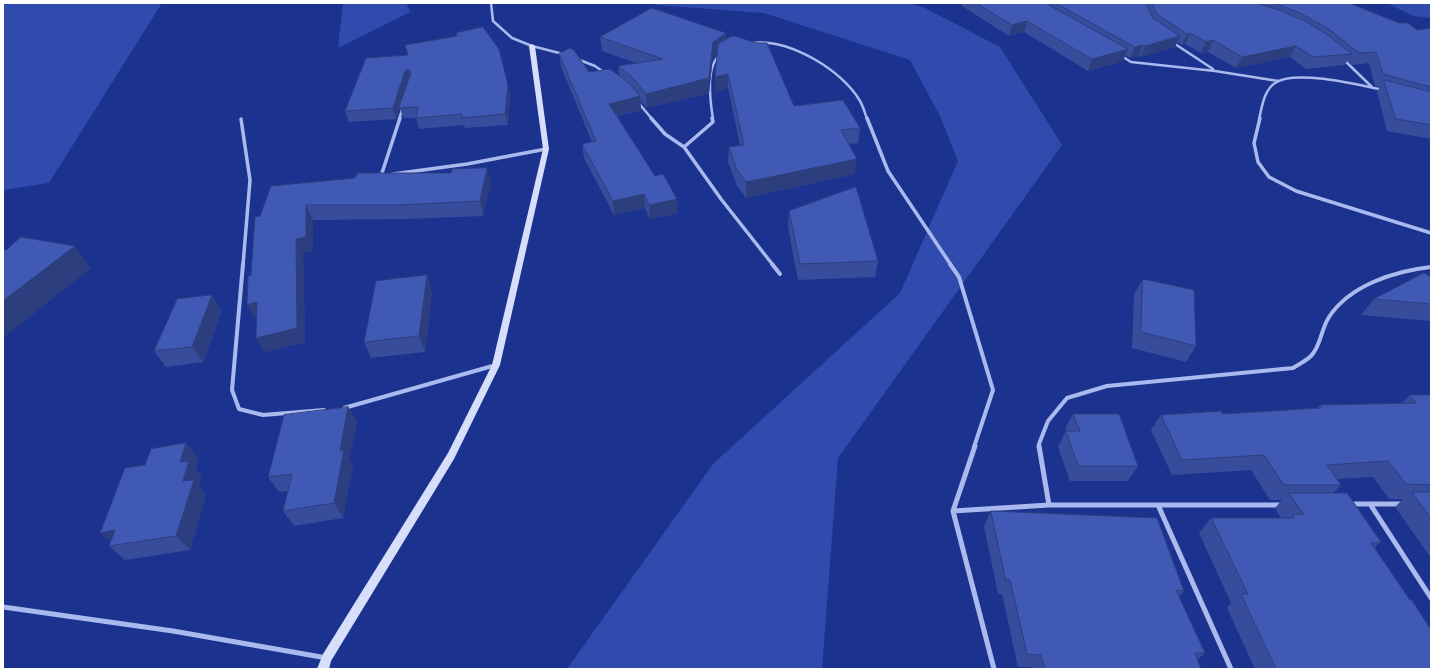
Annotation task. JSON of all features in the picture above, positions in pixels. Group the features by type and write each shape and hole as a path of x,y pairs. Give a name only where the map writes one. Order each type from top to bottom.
{"street":[{"path":"491,3 493,21 512,38 532,46 565,55"},
{"path":"1170,40 1215,70"},
{"path":"747,44 760,42 781,46 808,55 841,78 860,101 888,171 959,277 993,390 953,511 994,669"},
{"path":"323,669 327,658 452,456 496,365 546,150 532,46"},
{"path":"684,147 713,122 711,102 713,69 716,57 723,52"},
{"path":"1117,54 1131,62 1215,70 1278,81"},
{"path":"573,58 595,66 607,75"},
{"path":"1342,58 1372,87"},
{"path":"1387,91 1348,82 1320,79 1286,78 1274,83 1264,97 1254,144 1258,162 1269,176 1296,191 1431,233"},
{"path":"637,100 665,134 684,147 721,199 780,274"},
{"path":"381,176 404,104"},
{"path":"241,119 250,180 232,390 239,409 263,415 331,410"},
{"path":"376,176 467,164 546,150"},
{"path":"1049,505 1039,444 1048,421 1067,398 1107,386 1292,368 1313,355 1329,318 1344,300 1379,280 1416,268 1431,267"},
{"path":"339,409 496,365"},
{"path":"1342,504 1408,504"},
{"path":"1370,504 1431,598"},
{"path":"953,511 1049,505 1290,505"},
{"path":"1158,505 1231,669"},
{"path":"3,607 173,630 327,658"}],"shaded area":[{"path":"3,3 162,3 49,183 3,190"},
{"path":"343,3 406,3 410,12 338,48"},
{"path":"652,3 909,3 925,8 1000,47 1062,145 838,458 822,669 567,669 713,464 900,293 958,161 940,116 910,60 764,13 657,5"},
{"path":"1387,3 1431,3 1431,18 1413,16"}],"building":[{"path":"977,3 1045,3 1128,49 1092,59 1027,21 1012,25"},
{"path":"1056,3 1146,3 1153,18 1180,36 1145,46 1135,47"},
{"path":"1152,3 1257,3 1279,10 1307,22 1326,34 1352,54 1313,57 1296,46 1242,57 1213,40 1206,42 1190,33 1187,34 1157,14"},
{"path":"1275,3 1349,3 1399,23 1408,23 1417,30 1431,28 1431,87 1383,74 1376,52 1359,53 1329,29 1300,13"},
{"path":"652,8 726,33 713,42 709,78 646,94 633,78 618,66 663,59 600,37"},
{"path":"483,27 499,49 508,85 505,114 462,118 462,114 416,118 418,107 400,108 399,106 411,73 408,69 405,71 393,108 345,111 366,58 408,55 405,45 457,36 456,33"},
{"path":"734,36 757,43 767,43 794,106 843,100 860,128 841,130 857,159 746,182 737,170 729,147 744,145 728,74 715,77 718,44"},
{"path":"570,48 574,50 589,72 610,69 629,83 640,96 609,104 655,176 663,174 677,199 649,205 644,194 613,201 582,144 596,141 559,54"},
{"path":"1384,80 1431,92 1431,125 1396,119"},
{"path":"487,168 480,201 400,205 306,205 306,237 296,239 297,328 256,338 257,302 247,305 248,276 251,275 255,217 260,216 271,186 355,178 357,173 451,173 452,169"},
{"path":"856,187 878,261 800,264 789,211"},
{"path":"21,237 75,246 3,301 3,249 6,250"},
{"path":"1424,273 1431,277 1431,304 1374,299"},
{"path":"427,275 419,336 364,342 376,281"},
{"path":"1143,279 1194,290 1196,346 1141,332"},
{"path":"212,295 192,347 154,351 177,299"},
{"path":"1410,395 1431,395 1431,485 1406,484 1388,461 1327,465 1341,485 1284,485 1264,455 1182,460 1161,415 1221,411 1223,414 1321,408 1320,405 1416,403"},
{"path":"348,407 340,451 344,450 334,503 283,511 292,474 268,477 284,415"},
{"path":"1073,414 1119,414 1138,466 1078,466 1066,431 1080,431"},
{"path":"186,443 180,462 189,461 183,481 194,480 176,536 109,546 115,530 100,533 125,468 145,465 151,449"},
{"path":"1412,492 1431,492 1431,518"},
{"path":"1289,493 1347,493 1381,542 1371,543 1410,600 1412,600 1431,630 1431,669 1276,669 1241,594 1248,594 1211,518 1294,518 1292,515 1303,514"},
{"path":"991,511 1157,518 1184,591 1176,590 1205,653 1195,653 1201,669 1045,669 1041,655 1027,654 1010,580 1006,580"}]}
